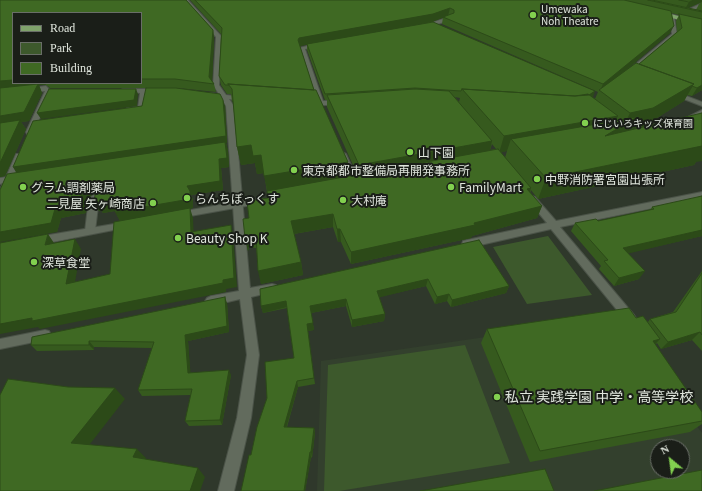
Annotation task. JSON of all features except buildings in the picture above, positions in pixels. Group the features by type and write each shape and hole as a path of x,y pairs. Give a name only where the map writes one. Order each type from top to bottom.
{"main road":[{"path":"679,10 697,14"},
{"path":"656,13 702,24"}],"street":[{"path":"185,0 219,37 216,85 230,106 229,146 238,204 245,294 253,355 244,418 226,491"},
{"path":"686,12 702,4"},
{"path":"634,78 624,77 675,34 671,16"},
{"path":"417,27 450,19"},
{"path":"433,24 445,29"},
{"path":"324,111 302,48 325,44"},
{"path":"0,94 46,88 51,91 26,142 4,181 0,200"},
{"path":"664,89 702,104"},
{"path":"114,91 165,91"},
{"path":"125,111 141,109 144,92"},
{"path":"201,94 254,99"},
{"path":"298,103 321,104 352,102"},
{"path":"679,122 694,119 702,112"},
{"path":"339,146 355,183"},
{"path":"4,181 24,178"},
{"path":"524,190 638,330"},
{"path":"453,247 702,195"},
{"path":"90,231 94,198"},
{"path":"173,216 269,199"},
{"path":"30,242 135,223"},
{"path":"199,304 284,286"},
{"path":"0,344 54,333"}],"shaded area":[{"name":"私立 実践学園 中学・高等学校","path":"616,318 702,433 702,491 317,491 321,361"}],"green space":[{"path":"548,236 592,295 527,304 493,247"},
{"path":"465,345 510,463 339,491 324,491 328,365"}],"place":[{"name":"Umewaka Noh Theatre","path":"533,15"},
{"name":"にじいろキッズ保育園","path":"585,123"},
{"name":"山下園","path":"410,152"},
{"name":"東京都都市整備局再開発事務所","path":"294,170"},
{"name":"中野消防署宮園出張所","path":"537,179"},
{"name":"グラム調剤薬局","path":"23,187"},
{"name":"FamilyMart","path":"451,187"},
{"name":"らんちぼっくす","path":"187,198"},
{"name":"大村庵","path":"343,200"},
{"name":"二見屋 矢ヶ崎商店","path":"153,203"},
{"name":"Beauty Shop K","path":"178,238"},
{"name":"深草食堂","path":"34,262"},
{"name":"私立 実践学園 中学・高等学校","path":"497,397"}]}
